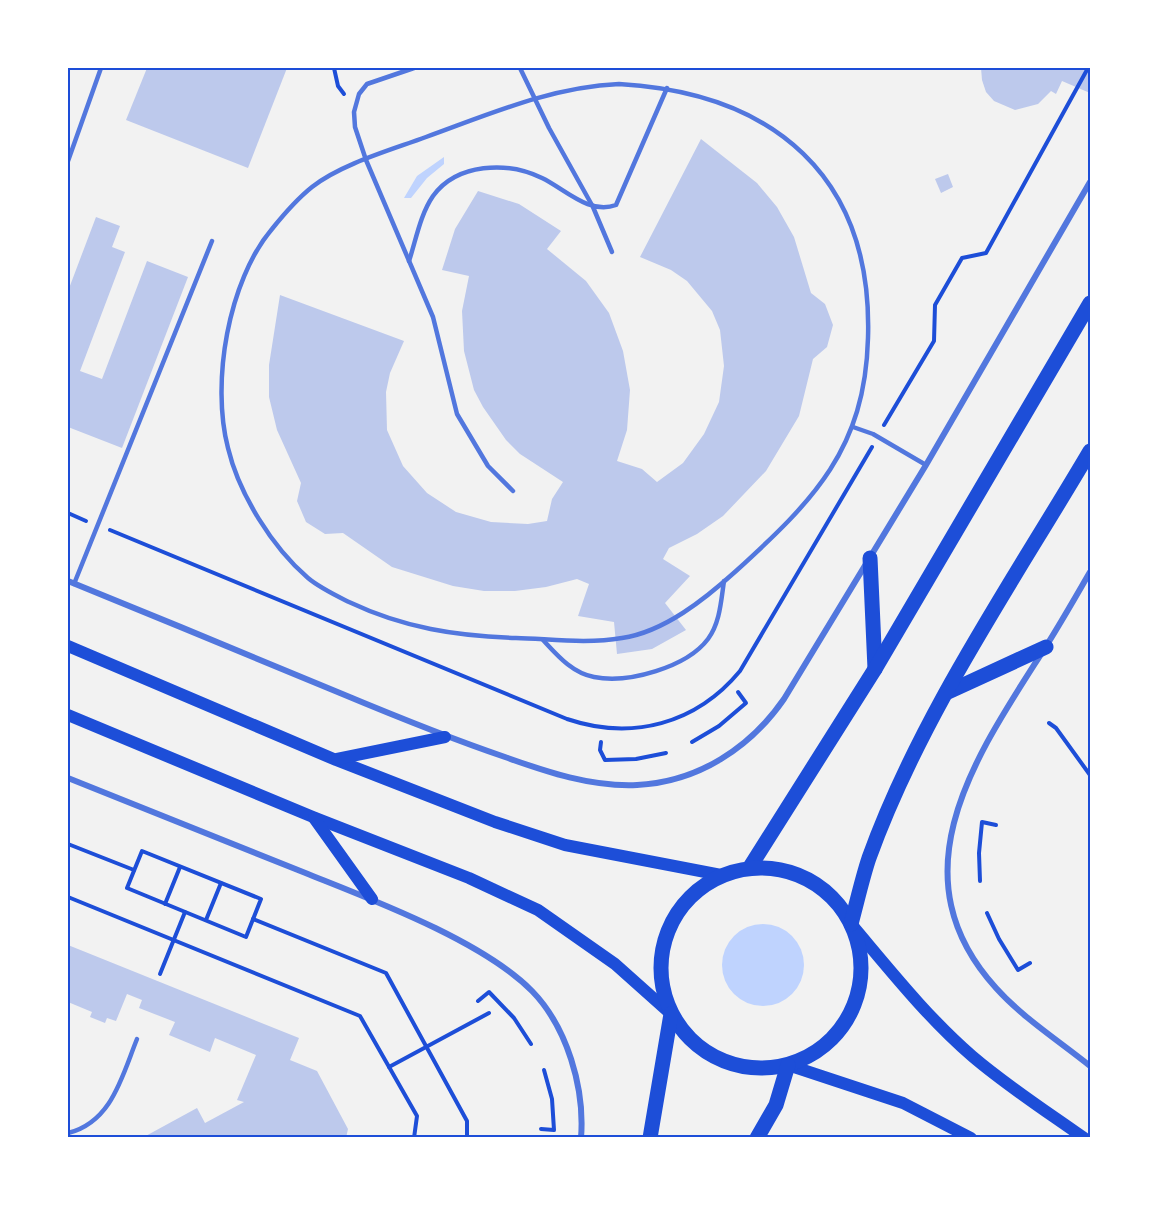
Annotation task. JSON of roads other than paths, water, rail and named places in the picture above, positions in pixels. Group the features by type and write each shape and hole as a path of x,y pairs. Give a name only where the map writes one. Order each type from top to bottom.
{"main road":[{"path":"750,867 875,669 1090,303"},
{"path":"68,715 314,817 469,878 538,910 615,964 671,1014 687,1036 709,1054 726,1061 761,1068 788,1065 820,1049 844,1024 858,993 861,958 851,924 869,860 892,800 946,693 1090,451"},
{"path":"870,558 875,669"},
{"path":"68,646 336,760 533,836 646,862 721,875"},
{"path":"946,693 1046,647"},
{"path":"336,760 445,737"},
{"path":"314,817 372,899"},
{"path":"650,1137 671,1014 661,983 662,950 673,919 693,893 721,875 750,867 781,869 810,880 834,898 851,924 920,1004 972,1056 1011,1087 1084,1137"},
{"path":"757,1137 776,1105 788,1065"},
{"path":"788,1065 903,1103 971,1137"}],"street":[{"path":"71,583 445,737 562,776 594,782 638,785 698,771 728,756 769,720 803,671 926,465 1090,182"},
{"path":"1090,572 1046,647 988,737 959,800 949,848 950,893 955,914 969,950 996,988 1090,1066"},
{"path":"68,778 372,899 453,938 489,959 532,991 556,1025 566,1048 580,1099 581,1137"}],"lane":[{"path":"68,160 101,68"},
{"path":"414,68 367,84 359,94 356,104 355,127 366,160 433,316 457,414 488,466 513,491"},
{"path":"520,68 549,128 593,207 612,252"},
{"path":"619,84 667,88 698,95 753,118 797,147 815,164 832,186 854,235 866,287 867,356 864,387 853,427 834,466 794,517 724,581 666,622 644,633 622,638 588,641 493,638 426,630 371,612 336,596 309,579 291,560 253,507 237,478 227,447 222,384 229,332 242,283 269,232 291,207 313,186 366,160 535,98 588,85 619,84"},
{"path":"410,261 421,221 433,197 450,179 467,172 501,167 540,177 593,207 607,208 616,205 667,88"},
{"path":"71,583 98,525 212,241"},
{"path":"853,427 878,437 926,465"},
{"path":"542,639 568,665 593,677 624,678 650,673 682,660 708,640 717,621 724,581"},
{"path":"68,1133 93,1122 107,1107 137,1039"}],"water":[{"path":"444,157 444,164 427,178 411,198 404,198 417,176"},
{"path":"763,924 779,928 792,936 800,949 804,965 800,981 792,994 779,1002 763,1006 747,1002 734,994 726,981 722,965 726,949 734,936 747,928"}]}
